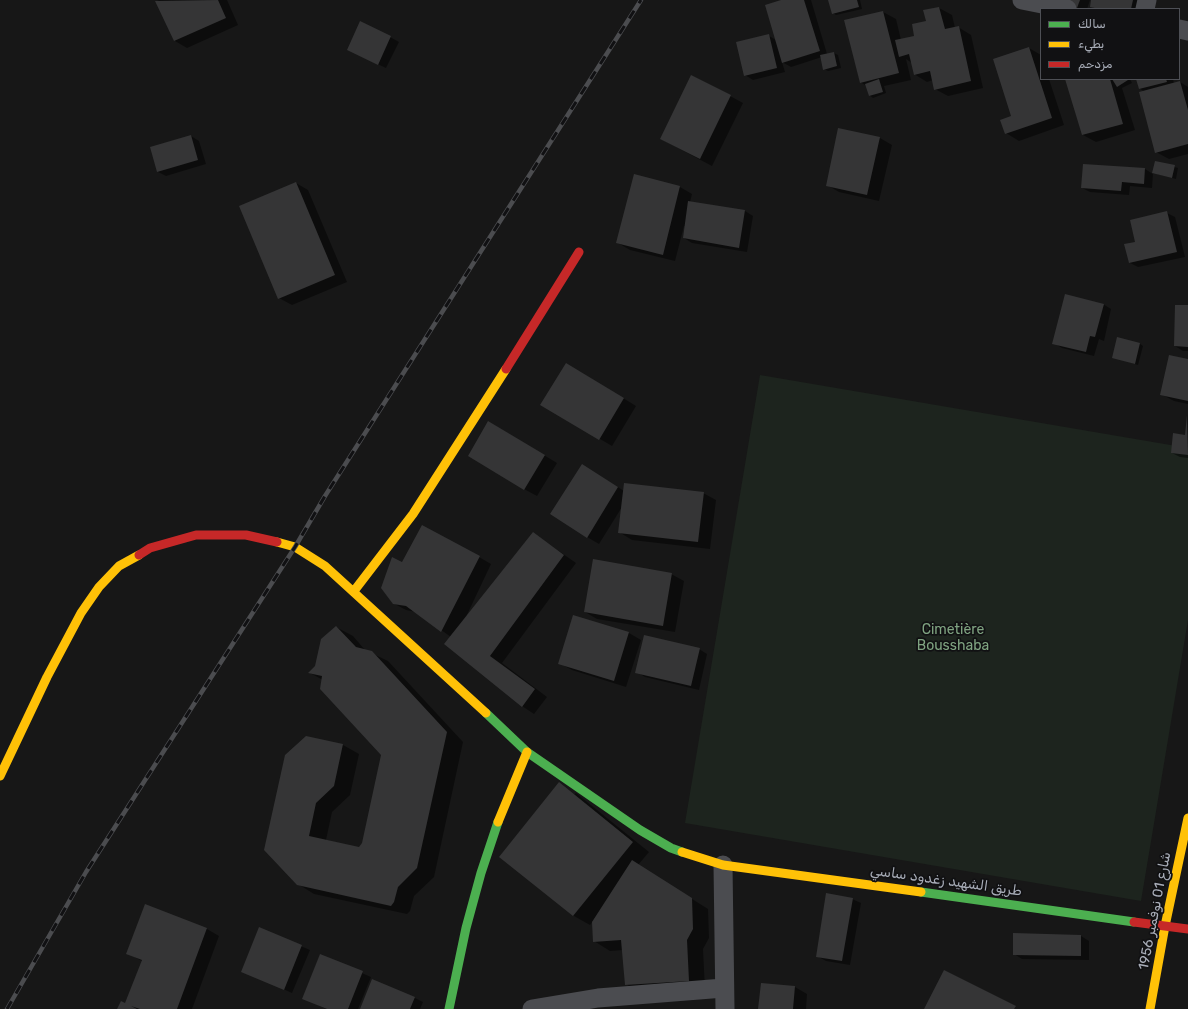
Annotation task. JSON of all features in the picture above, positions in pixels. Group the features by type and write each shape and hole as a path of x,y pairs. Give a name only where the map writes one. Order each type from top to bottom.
{"street":[{"path":"1022,0 1062,8"},
{"path":"354,591 412,514 447,463 579,252"},
{"name":"طريق الشهيد زغدود ساسي","path":"0,776 47,678 81,613 99,587 119,566 150,548 196,535 246,535 295,547 325,566 354,591 527,752 564,780 640,830 671,848 723,865 1188,929"},
{"path":"449,1009 466,928 480,873 498,823 527,752"},
{"name":"شارع 01 نوفمبر 1956","path":"1150,1009 1165,926 1188,818"},
{"path":"723,865 724,1009"},
{"path":"532,1009 598,998 724,988"}],"green space":[{"name":"Cimetière Bousshaba","path":"760,375 1188,448 1188,620 1141,901 685,823"}],"building":[{"path":"218,0 226,18 174,41 155,1"},
{"path":"781,0 804,0 820,51 782,63 765,5"},
{"path":"828,0 857,0 859,7 832,14"},
{"path":"1054,0 1080,0 1077,8"},
{"path":"1091,0 1133,0 1131,8 1090,7"},
{"path":"939,7 945,29 959,26 971,81 934,90 930,71 914,75 909,54 899,57 895,40 914,36 912,24 926,21 923,10"},
{"path":"883,11 899,73 860,83 844,20"},
{"path":"360,21 391,36 378,65 347,50"},
{"path":"769,34 777,68 744,76 736,42"},
{"path":"1029,47 1052,118 1005,134 1000,120 1011,116 993,59"},
{"path":"834,52 837,66 823,70 820,55"},
{"path":"691,75 731,95 700,159 660,139"},
{"path":"879,79 883,92 869,96 865,84"},
{"path":"1065,80 1110,80 1123,124 1082,135"},
{"path":"1113,80 1128,80 1117,87"},
{"path":"1136,80 1166,80 1167,82 1139,89"},
{"path":"1180,81 1188,110 1188,144 1155,153 1139,92"},
{"path":"838,128 880,137 867,195 826,186"},
{"path":"191,135 198,160 157,172 150,147"},
{"path":"1155,161 1175,165 1172,178 1152,173"},
{"path":"1083,164 1145,168 1144,184 1122,182 1121,191 1081,188"},
{"path":"634,174 680,186 663,255 616,243"},
{"path":"296,182 335,275 278,299 239,206"},
{"path":"688,201 745,210 739,248 683,238"},
{"path":"1167,211 1177,252 1129,263 1124,244 1135,242 1130,220"},
{"path":"1065,294 1104,304 1095,337 1090,336 1086,352 1052,344"},
{"path":"1175,305 1188,305 1188,347 1174,346"},
{"path":"1117,337 1140,343 1135,364 1112,358"},
{"path":"1169,355 1188,359 1188,401 1160,395"},
{"path":"566,363 624,398 599,440 540,405"},
{"path":"1187,415 1188,455 1171,453 1173,433 1185,435"},
{"path":"488,421 545,455 524,490 468,456"},
{"path":"582,464 618,487 587,538 550,514"},
{"path":"624,483 704,492 698,542 618,533"},
{"path":"422,525 480,556 441,632 406,606 393,604 381,588 392,557 402,562"},
{"path":"533,532 564,555 490,656 535,689 522,707 444,644"},
{"path":"593,559 672,573 663,626 584,612"},
{"path":"573,615 629,632 614,681 558,664"},
{"path":"336,626 356,647 372,651 447,732 417,868 398,887 394,902 391,906 297,885 264,850 285,755 306,736 343,744 334,786 316,803 309,836 359,847 362,843 381,755 320,689 322,676 308,673 315,666 321,639"},
{"path":"644,635 700,648 691,686 635,673"},
{"path":"559,782 633,842 573,916 499,857"},
{"path":"632,860 692,898 693,929 687,940 689,981 625,985 621,940 593,942 592,922"},
{"path":"826,893 853,898 842,961 816,957"},
{"path":"145,904 207,928 177,1009 140,1009 131,1006 137,1009 117,1009 121,1001 125,1003 142,960 126,954"},
{"path":"259,927 302,945 284,990 241,972"},
{"path":"1013,933 1081,935 1081,956 1013,955"},
{"path":"320,954 363,971 348,1009 327,1009 302,999"},
{"path":"944,970 1016,1006 1014,1009 924,1009"},
{"path":"372,979 415,997 410,1009 360,1009"},
{"path":"761,983 795,986 793,1009 758,1009"}],"railway":[{"path":"7,1009 86,872 295,547 325,496 641,0"}],"traffic: fast":[{"path":"486,713 527,752 640,830 671,848 682,852"},
{"path":"449,1009 466,928 481,873 498,822"},
{"path":"921,892 1134,922"}],"traffic: slow":[{"path":"354,591 413,514 506,369"},
{"path":"277,542 295,547 325,566 486,713"},
{"path":"0,776 47,677 81,613 99,587 119,566 139,555"},
{"path":"498,822 527,752"},
{"path":"1150,1009 1165,926 1188,818"},
{"path":"682,852 723,865 921,892"}],"traffic: jam":[{"path":"506,369 579,252"},
{"path":"139,555 150,548 196,535 246,535 277,542"},
{"path":"1134,922 1188,929"}]}
